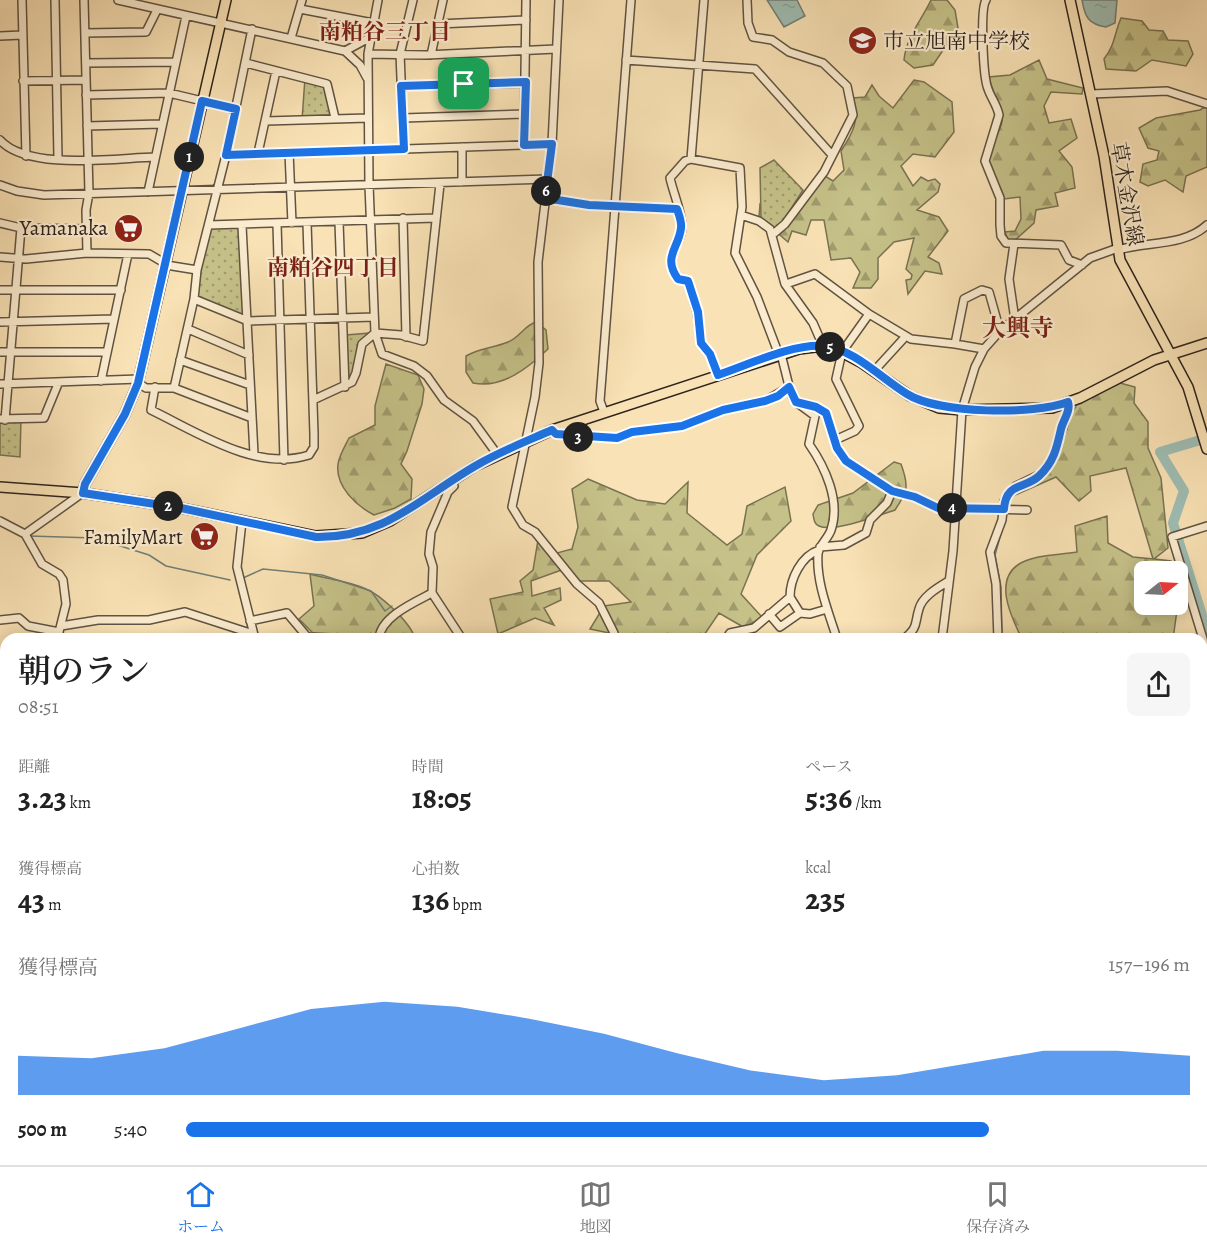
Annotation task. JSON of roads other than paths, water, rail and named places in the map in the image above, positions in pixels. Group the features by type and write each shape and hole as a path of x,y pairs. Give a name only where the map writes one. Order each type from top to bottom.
{"main road":[{"path":"83,493 85,484 125,414 139,381 226,0"},
{"name":"草木金沢線","path":"1070,0 1091,94 1118,249 1135,290 1193,398 1207,445"},
{"path":"0,488 83,493 181,508 316,537 362,533 390,520 497,454 552,430 780,354 822,346 843,352 910,396 939,408 962,410 1052,408 1170,355 1207,343"}],"street":[{"path":"22,0 22,81 26,156"},
{"path":"55,0 58,158"},
{"path":"84,0 89,193 86,229 87,254"},
{"path":"118,0 345,51 360,65 368,79"},
{"path":"291,38 302,0"},
{"path":"378,0 369,38 368,54 369,185 375,333 382,354 414,366 427,376 450,406 473,421 497,454"},
{"path":"404,149 400,54 412,0"},
{"path":"431,55 443,0"},
{"path":"524,145 526,0"},
{"path":"559,0 552,144 538,262 539,363 527,441 512,507 523,525 535,532 577,584 599,603 614,633"},
{"path":"604,412 600,401 631,0"},
{"path":"692,159 704,0"},
{"path":"747,0 748,23 753,37 772,40 789,52 815,59 848,86 852,122 820,178 780,230 772,236"},
{"path":"986,0 982,12 985,34 982,66 988,90 999,115 985,161 1000,198 1001,236 1006,243 1061,245 1069,260 1082,265"},
{"path":"300,9 373,23"},
{"path":"85,33 146,32 157,10"},
{"path":"148,192 186,16"},
{"path":"438,24 526,20"},
{"path":"174,388 194,299 197,270 226,155 252,29"},
{"path":"0,36 22,35"},
{"path":"345,51 369,38"},
{"path":"368,54 431,55 556,49"},
{"path":"626,60 755,69 832,155"},
{"path":"86,63 176,62"},
{"path":"246,63 327,84 335,118"},
{"path":"258,153 276,71"},
{"path":"22,81 86,80"},
{"path":"401,86 526,82"},
{"path":"1091,94 1167,91 1207,104"},
{"path":"86,95 169,93 236,109"},
{"path":"403,118 525,114"},
{"path":"266,122 368,118"},
{"path":"87,126 161,124"},
{"path":"226,155 552,144"},
{"path":"1,145 26,156 88,159 155,157"},
{"path":"462,147 462,182"},
{"path":"289,152 292,224"},
{"path":"718,375 710,354 701,343 698,312 688,281 678,279 672,264 673,246 682,225 670,178 684,160 692,159 740,168 741,215 735,253 757,297 780,354 794,399 814,416 809,444 825,466 833,505 831,530 819,549 818,567 835,633"},
{"path":"0,185 44,195 548,179"},
{"path":"313,400 345,387 356,373 362,344 375,333 406,336 423,341 440,184"},
{"path":"545,198 589,205 615,204 677,209"},
{"path":"741,215 765,224 772,236 786,285 813,323 822,346"},
{"path":"403,218 406,336"},
{"path":"209,225 242,226 436,218"},
{"path":"339,222 345,387"},
{"path":"0,223 21,228 86,229"},
{"path":"154,387 151,410 230,448 284,460 309,455 314,447 307,223"},
{"path":"277,224 284,460"},
{"path":"242,226 254,454"},
{"path":"943,633 947,582 953,551 962,410 975,367 984,349 1000,331 1099,253 1182,239 1206,227"},
{"path":"21,228 2,419 44,418 58,384"},
{"path":"1014,244 1009,279 1015,320"},
{"path":"101,381 128,254"},
{"path":"0,257 149,254 166,265 197,270"},
{"path":"786,285 815,274 869,314 911,339 984,349"},
{"path":"0,290 15,292 121,290"},
{"path":"955,344 964,299 975,296 982,290 990,293 1000,331"},
{"path":"194,299 248,321 374,317"},
{"path":"835,440 855,431 859,426 836,379 843,352 869,314"},
{"path":"0,322 114,319"},
{"path":"188,329 249,355"},
{"path":"874,372 906,336"},
{"path":"0,352 107,352"},
{"path":"180,360 250,385"},
{"path":"4,384 139,381 146,388 174,388 252,418"},
{"path":"552,430 556,434 603,438 660,431 682,426 723,410 765,401 778,396 789,387"},
{"path":"998,633 996,584 990,552 1005,501 1016,486 1036,478 1053,458 1069,408 1068,402"},
{"path":"802,405 810,405 826,413 835,440 846,461 892,491 915,497 938,508 1027,510"},
{"path":"452,482 454,486 448,492 431,532 429,554 433,567 432,592 458,633"},
{"path":"800,613 790,597 792,584 805,558 819,549 844,545 866,533 870,520 886,503 892,491"},
{"path":"25,534 83,493"},
{"path":"0,521 25,534 42,564 59,574 63,580 66,604 60,632"},
{"path":"242,521 237,567 252,633"},
{"path":"1201,633 1173,537 1207,526"},
{"path":"911,633 916,628 919,608 934,590 947,582"},
{"path":"381,633 383,626 390,619 432,592"},
{"path":"730,633 751,629 790,597"},
{"path":"769,614 780,627 800,613 810,614 827,609"},
{"path":"0,620 18,618 28,626 60,632 98,620 149,620 185,612 244,633"},
{"path":"250,621 287,613 305,633"}],"water":[{"path":"767,0 797,0 805,16 784,27"},
{"path":"1082,0 1117,0 1115,23 1106,27 1091,22 1084,11"}],"waterway":[{"path":"1071,413 1076,407"},
{"path":"1207,438 1160,452 1184,491 1173,523 1207,631"},
{"path":"1058,453 1062,440"},
{"path":"1028,484 1040,478"},
{"path":"1002,633 1001,587 995,555 1007,512"},
{"path":"16,533 24,537"},
{"path":"29,536 95,538 149,555 166,566 230,580"},
{"path":"243,578 263,569 322,575 371,591 385,611 392,606"}],"place":[{"name":"市立旭南中学校","path":"862,41"},
{"name":"Yamanaka","path":"129,228"},
{"name":"FamilyMart","path":"204,537"}],"district":[{"name":"南粕谷三丁目","path":"385,32"},
{"name":"南粕谷四丁目","path":"333,268"},
{"name":"大興寺","path":"1018,328"}]}
